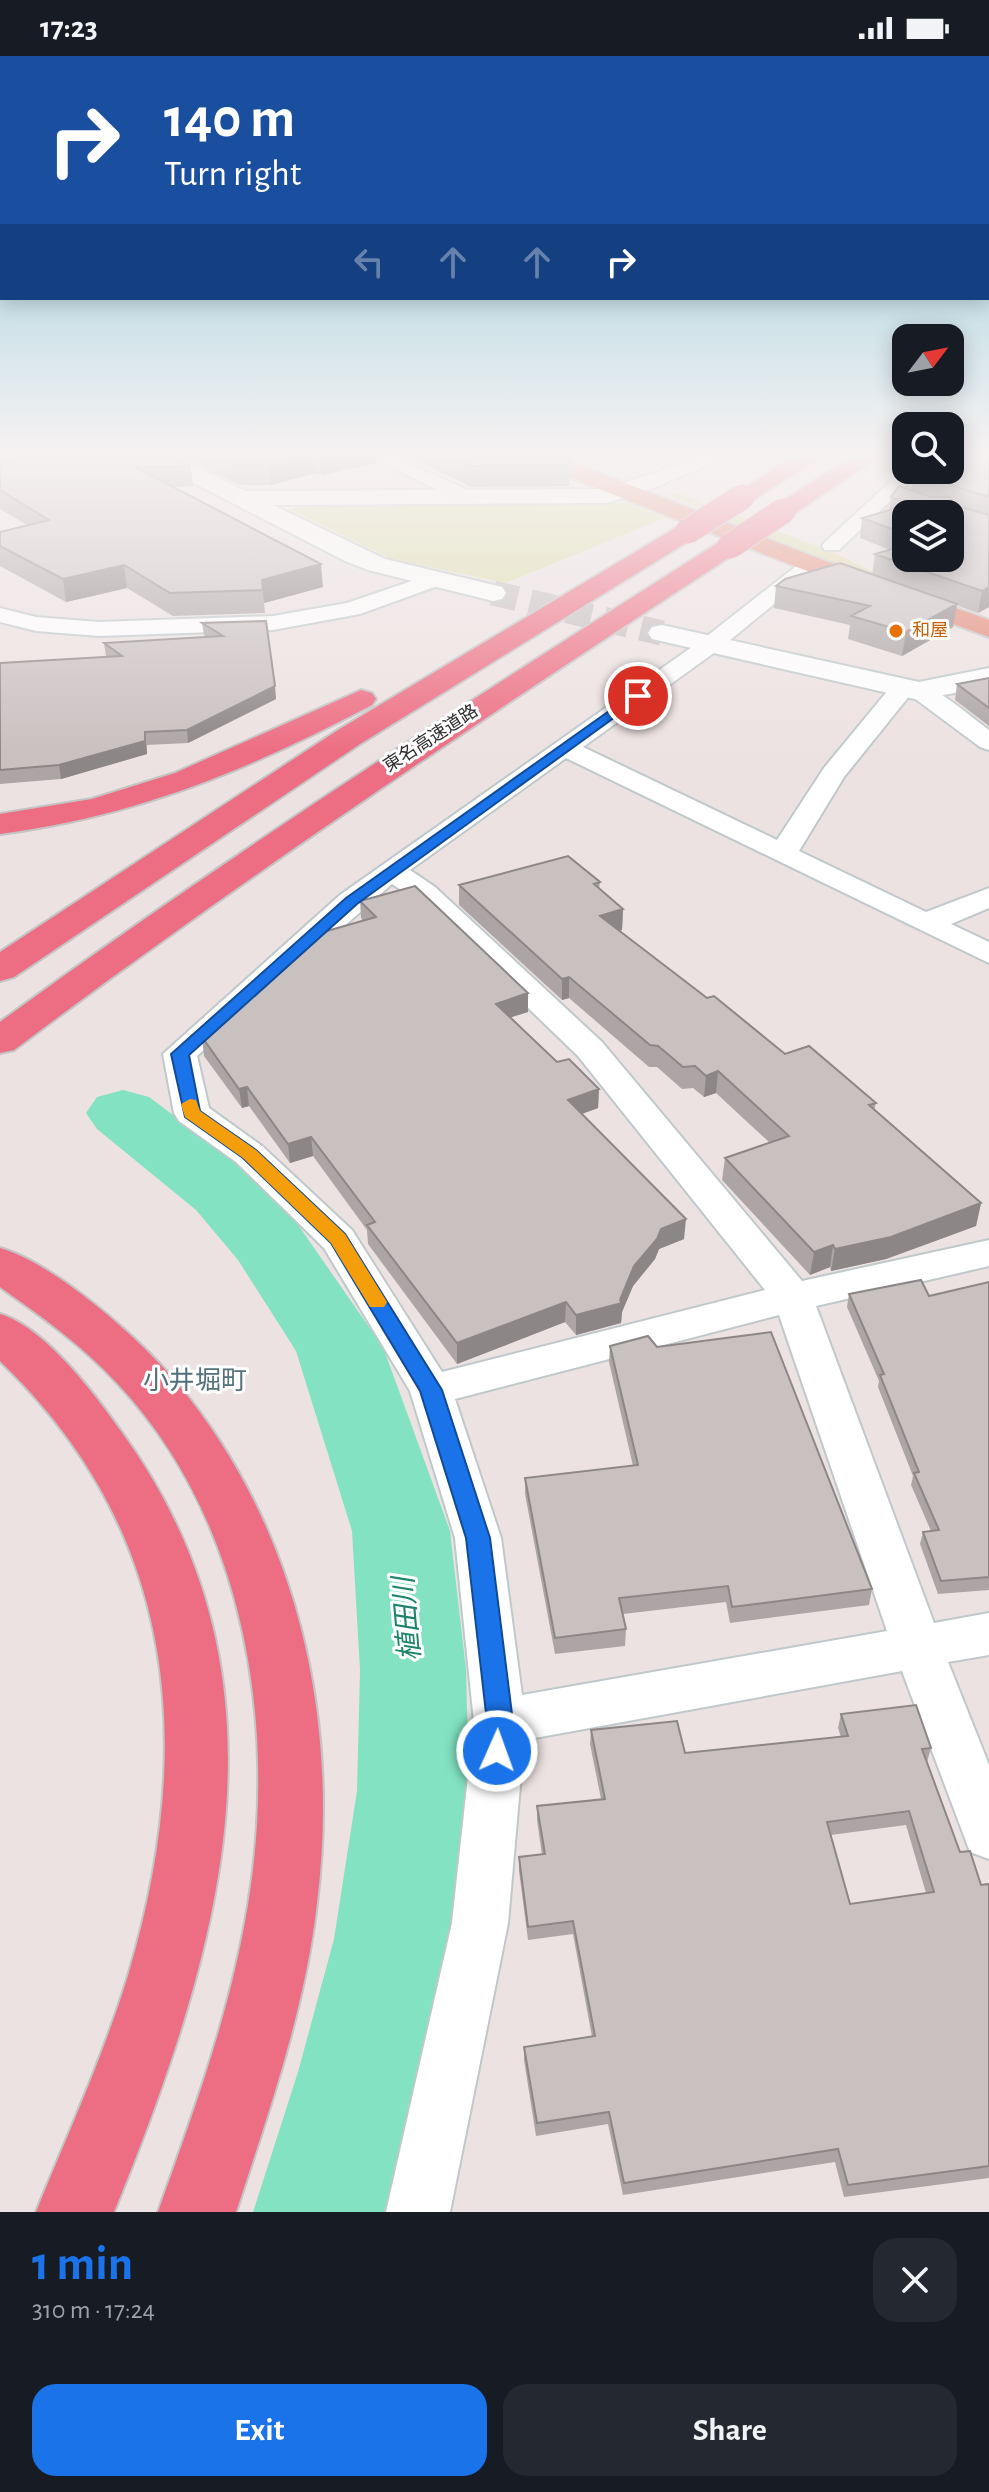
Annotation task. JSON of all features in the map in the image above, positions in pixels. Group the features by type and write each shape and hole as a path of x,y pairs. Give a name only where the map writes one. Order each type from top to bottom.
{"highway":[{"name":"東名高速道路","path":"0,969 349,737 649,554"},
{"path":"0,824 56,817 124,802 206,775 302,730 507,622 649,554"},
{"name":"東名高速道路","path":"0,1041 233,873 412,751 718,554"},
{"path":"0,1064 233,873"},
{"path":"0,1264 94,1332 137,1371 178,1419 214,1475 246,1540 268,1608 282,1685 289,1769 288,1861 270,1963 240,2087 197,2212"},
{"path":"0,1332 55,1386 96,1438 128,1487 160,1549 179,1609 193,1696 195,1789 183,1891 155,2003 118,2111 75,2212"}],"main road":[{"path":"784,554 989,629"},
{"path":"851,554 989,609"}],"street":[{"path":"350,554 377,565 493,593"},
{"path":"418,2212 480,1923 500,1722 478,1538 431,1390 338,1239 249,1154 192,1113 180,1054 351,901 710,645 811,564"},
{"path":"0,615 36,624 99,629 273,623 352,609 435,579"},
{"path":"662,633 911,690 989,742"},
{"path":"783,854 833,774 911,690 989,677"},
{"path":"565,748 989,954"},
{"path":"391,870 425,893 590,1049 793,1297 918,1648 989,1834"},
{"path":"926,923 989,897"},
{"path":"431,1390 793,1297 989,1253"},
{"path":"500,1722 989,1634"}],"green space":[{"path":"381,554 577,554 506,583 392,559"},
{"path":"796,554 835,554 905,587 989,621"}],"building":[{"path":"15,554 301,554 321,564 262,580 263,590 170,593 124,565 63,579"},
{"path":"875,554 892,554 892,560"},
{"path":"964,554 989,554 989,587 982,591 927,572 964,572"},
{"path":"840,563 957,604 906,632 851,616 870,606 776,586 785,579"},
{"path":"266,621 275,686 187,730 145,732 145,741 59,765 0,770 0,663 122,656 104,643 223,636 202,623"},
{"path":"989,678 989,708 957,684"},
{"path":"568,856 600,882 594,884 623,909 600,916 707,998 714,996 785,1054 809,1046 876,1103 869,1105 981,1203 891,1237 835,1249 833,1245 814,1252 725,1158 789,1136 718,1071 706,1076 695,1066 683,1067 658,1046 650,1045 569,977 562,979 459,885"},
{"path":"415,886 528,993 496,1004 557,1062 569,1059 599,1089 568,1100 686,1219 661,1229 657,1239 634,1266 620,1300 622,1303 576,1315 566,1302 457,1343 367,1225 375,1222 311,1137 288,1144 247,1087 239,1089 202,1037 320,933 376,917 360,901"},
{"path":"921,1280 929,1296 989,1282 989,1577 941,1581 923,1532 939,1530 914,1473 919,1472 880,1375 884,1374 849,1294"},
{"path":"771,1332 872,1589 732,1607 728,1586 619,1598 626,1629 555,1638 525,1478 638,1465 610,1346 648,1336 657,1347"},
{"path":"916,1705 931,1748 922,1749 960,1852 970,1851 981,1885 989,1886 989,2166 848,2185 838,2149 624,2183 609,2112 537,2123 524,2047 595,2036 573,1921 528,1927 519,1857 545,1854 537,1806 605,1799 591,1730 677,1721 685,1753 848,1736 841,1714","holes":["909,1811 934,1892 850,1904 827,1822"]}],"waterway":[{"name":"植田川","path":"123,1113 224,1192 267,1241 339,1347 401,1531 413,1670 413,1791 394,1939 362,2072 321,2212"}],"tunnel":[{"path":"493,593 662,633"}],"slow traffic":[{"path":"190,1104 192,1113 249,1154 338,1239 377,1302"}],"place":[{"name":"和屋","path":"896,631"}],"district":[{"name":"小井堀町","path":"195,1381"}],"route":[{"path":"497,1751 500,1722 478,1538 431,1390 338,1239 249,1154 192,1113 180,1054 351,901 638,696"}]}
